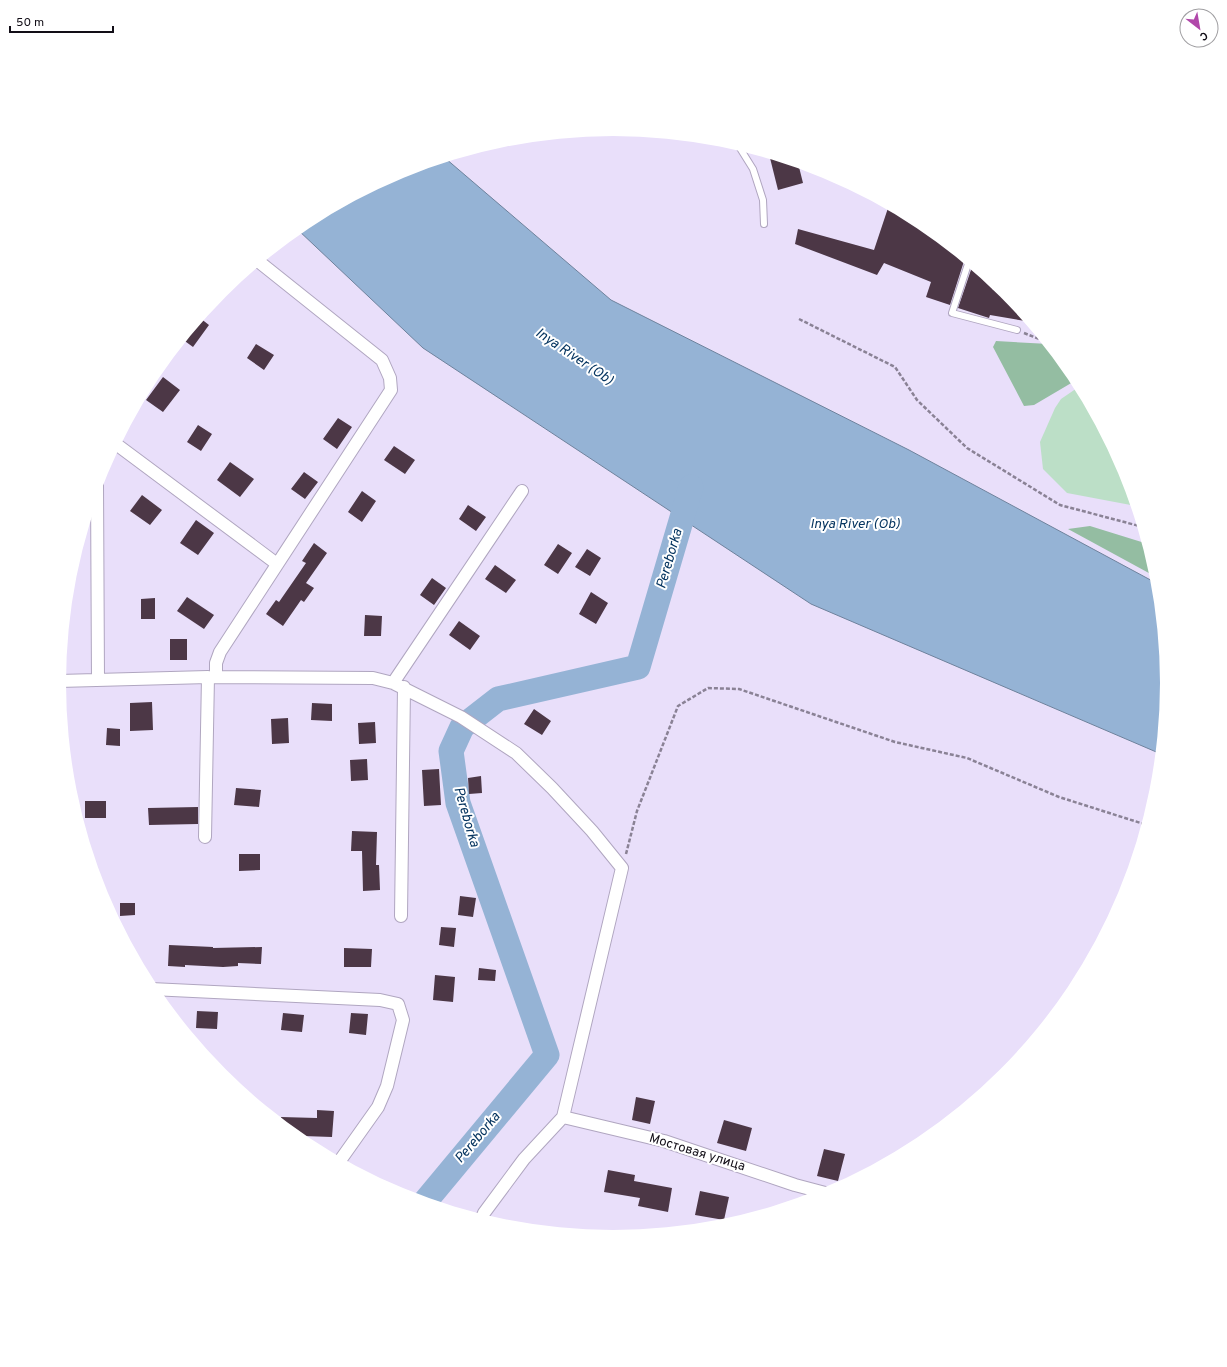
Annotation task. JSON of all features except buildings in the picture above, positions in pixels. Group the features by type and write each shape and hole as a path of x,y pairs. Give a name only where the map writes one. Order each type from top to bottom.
{"street":[{"path":"205,837 212,677 220,652 391,390 390,378 382,360 261,265"},
{"path":"120,447 277,564"},
{"path":"401,916 398,685 522,491"},
{"path":"97,503 98,680"},
{"path":"66,681 212,677 373,678 398,685 461,717 516,753 552,788 592,831 622,868 563,1117 524,1159 484,1215"},
{"path":"159,989 380,1000 398,1004 403,1020 387,1086 378,1107 341,1159"},
{"name":"Мостовая улица","path":"563,1117 664,1141 795,1185 818,1191"}],"lane":[{"path":"742,152 753,169 763,200 764,224"},
{"path":"968,266 952,313 1017,330"}],"path":[{"path":"799,319 895,367 917,400 967,448 1053,501 1060,505 1137,525"},
{"path":"1017,330 1038,339"},
{"path":"622,868 637,811 678,706 708,688 739,689 895,742 967,758 1059,797 1142,824"}],"green space":[{"path":"996,341 1043,344 1071,383 1034,405 1024,406 993,347"},
{"path":"1075,389 1105,441 1131,505 1067,493 1043,469 1040,442 1055,408 1061,399"},
{"path":"1090,526 1142,542 1149,573 1068,529"}],"water":[{"name":"Inya River (Ob)","path":"449,162 611,300 909,450 1151,580 1160,648 1160,719 1156,752 811,604 423,348 302,233 340,209 371,192"}],"waterway":[{"name":"Pereborka","path":"428,1198 547,1055 458,803 451,751 462,727 498,699 638,667 691,487"}]}
